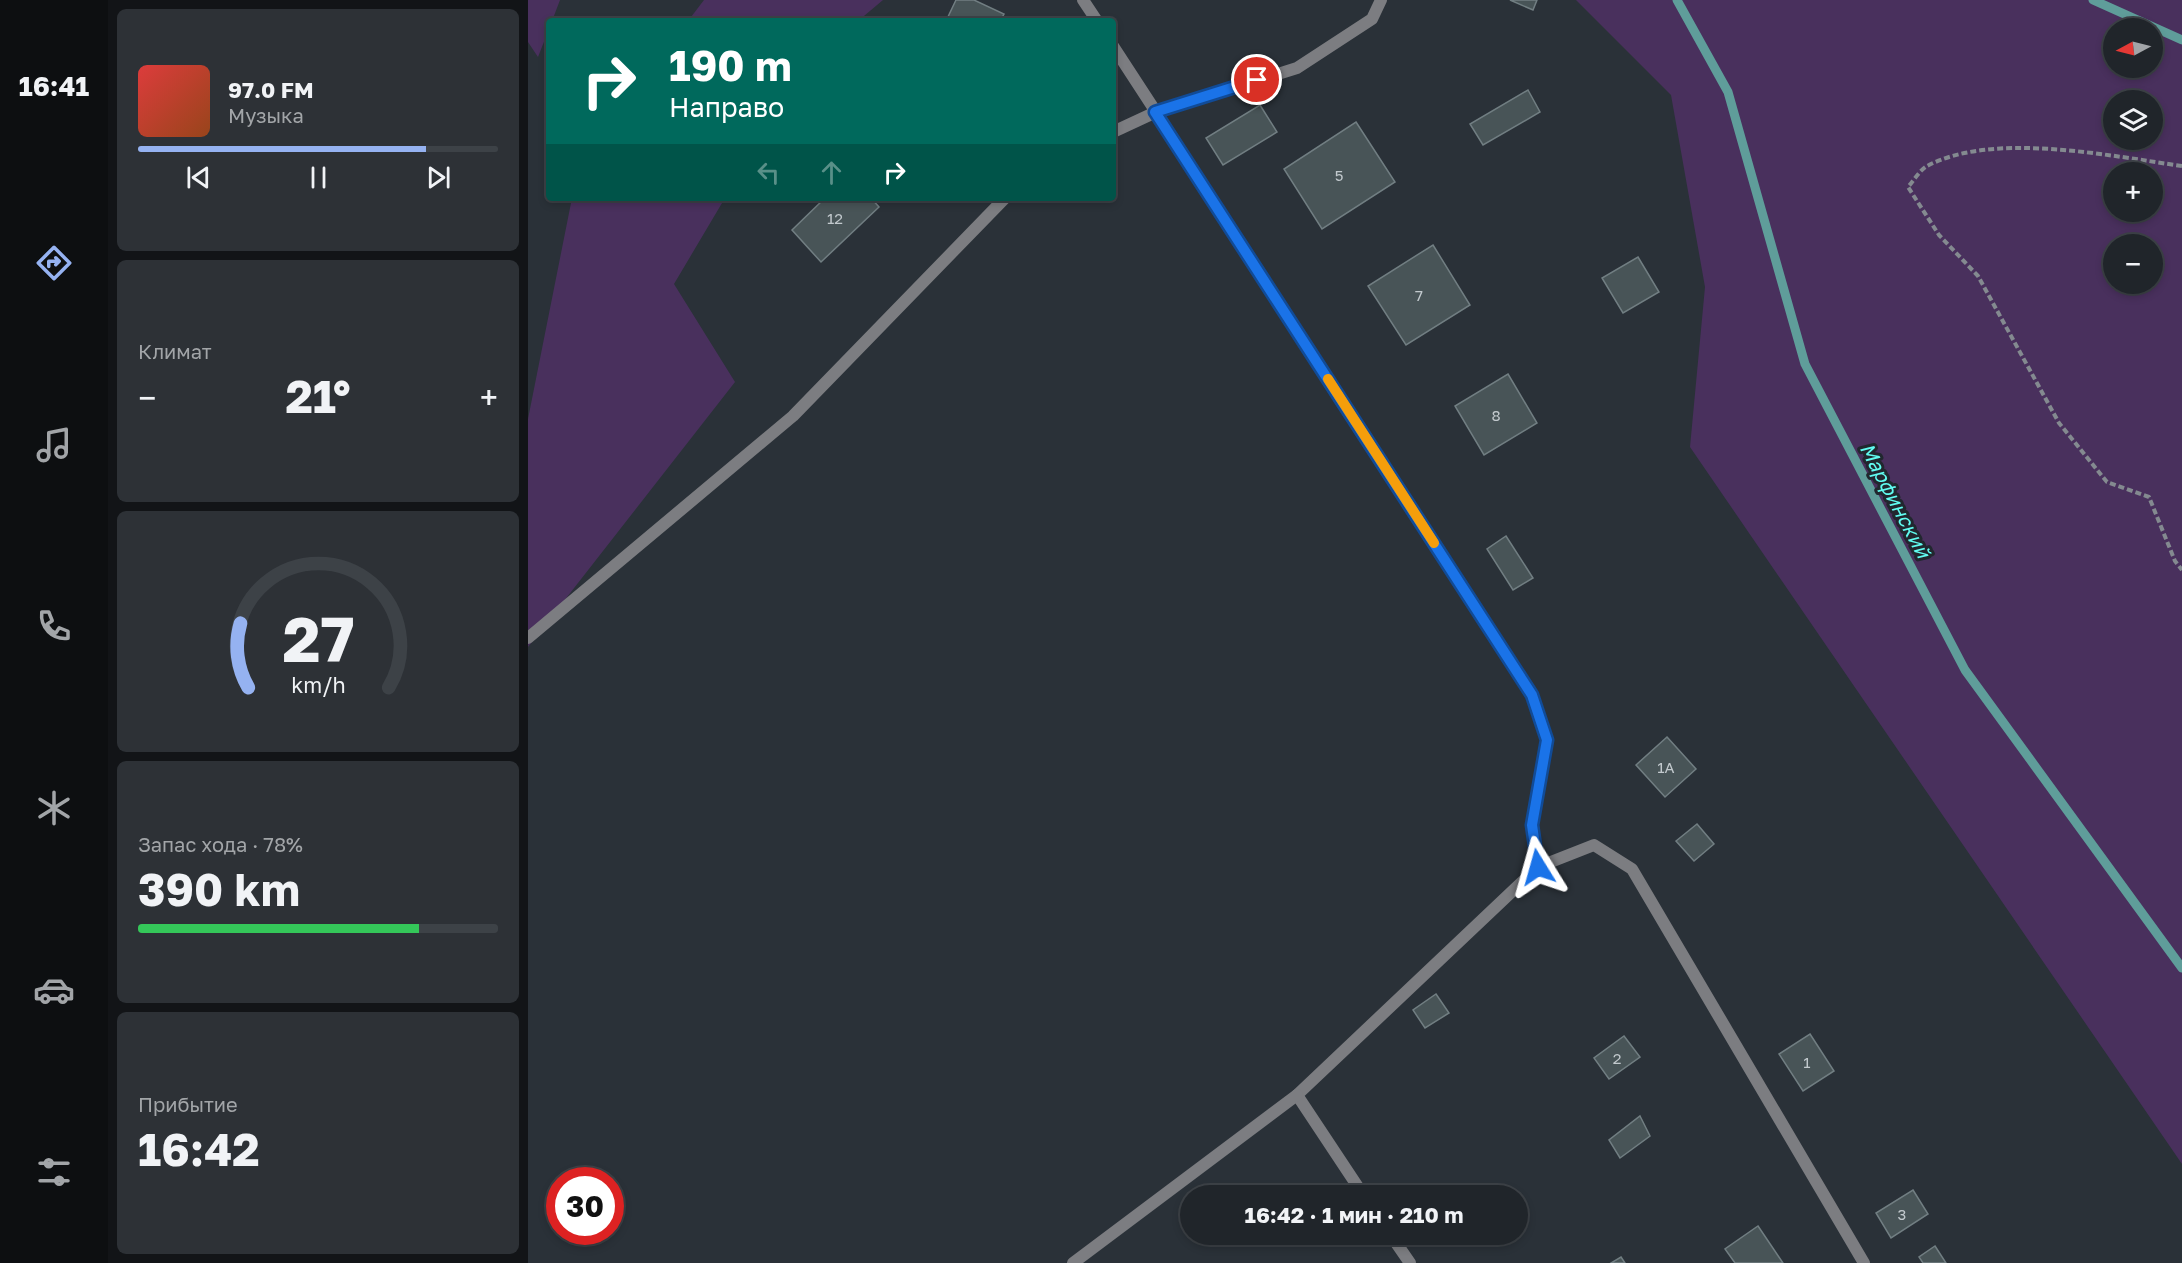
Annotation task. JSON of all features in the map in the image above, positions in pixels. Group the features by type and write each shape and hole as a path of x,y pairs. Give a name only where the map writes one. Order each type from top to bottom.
{"street":[{"path":"1083,0 1095,18"},
{"path":"1116,131 1155,112 1297,68 1372,19 1381,0"},
{"path":"1116,51 1532,695 1547,740 1532,825 1538,867"},
{"path":"528,638 793,416 1002,201"},
{"path":"1073,1263 1297,1095 1538,867 1594,845 1632,868 1864,1263"},
{"path":"1297,1095 1357,1185"},
{"path":"1398,1245 1410,1263"}],"path":[{"path":"2182,166 2052,149 1966,152 1925,167 1908,187 1939,235 1978,276 2059,423 2107,482 2149,497 2175,561 2182,570"}],"shaded area":[{"path":"528,0 560,0 553,18 546,18 546,37 538,57 528,42"},
{"path":"704,0 883,0 862,18 690,18"},
{"path":"1576,0 2182,0 2182,1164 1690,447 1705,287 1671,95"},
{"path":"571,201 723,201 674,284 735,382 528,647 528,419"}],"building":[{"path":"956,0 974,0 1004,14 1002,18 947,18"},
{"path":"1510,0 1537,0 1533,10"},
{"path":"1528,90 1540,112 1483,145 1470,124"},
{"path":"1260,105 1277,132 1223,165 1206,138"},
{"path":"1356,122 1395,182 1322,229 1284,169"},
{"path":"822,201 874,201 879,207 821,262 792,230"},
{"path":"1433,245 1470,305 1406,345 1368,286"},
{"path":"1638,257 1659,292 1623,313 1602,278"},
{"path":"1508,374 1537,423 1484,455 1455,406"},
{"path":"1506,536 1533,578 1513,590 1487,549"},
{"path":"1667,737 1696,769 1665,797 1636,765"},
{"path":"1697,824 1714,844 1694,861 1676,841"},
{"path":"1436,994 1449,1013 1425,1028 1413,1010"},
{"path":"1810,1034 1834,1071 1803,1091 1779,1054"},
{"path":"1624,1036 1640,1057 1609,1079 1594,1058"},
{"path":"1640,1116 1650,1136 1620,1158 1609,1140"},
{"path":"1913,1190 1928,1214 1891,1238 1876,1213"},
{"path":"1758,1226 1783,1263 1735,1263 1725,1249"},
{"path":"1935,1246 1946,1263 1923,1263 1919,1257"},
{"path":"1621,1257 1625,1263 1611,1263"}],"waterway":[{"name":"Марфинский","path":"1677,0 1728,92 1805,364 1965,670 2182,968"},
{"path":"2093,0 2182,40"}],"slow traffic":[{"path":"1328,379 1434,543"}],"route":[{"path":"1257,80 1155,112 1532,695 1547,740 1532,825 1538,867"}]}
